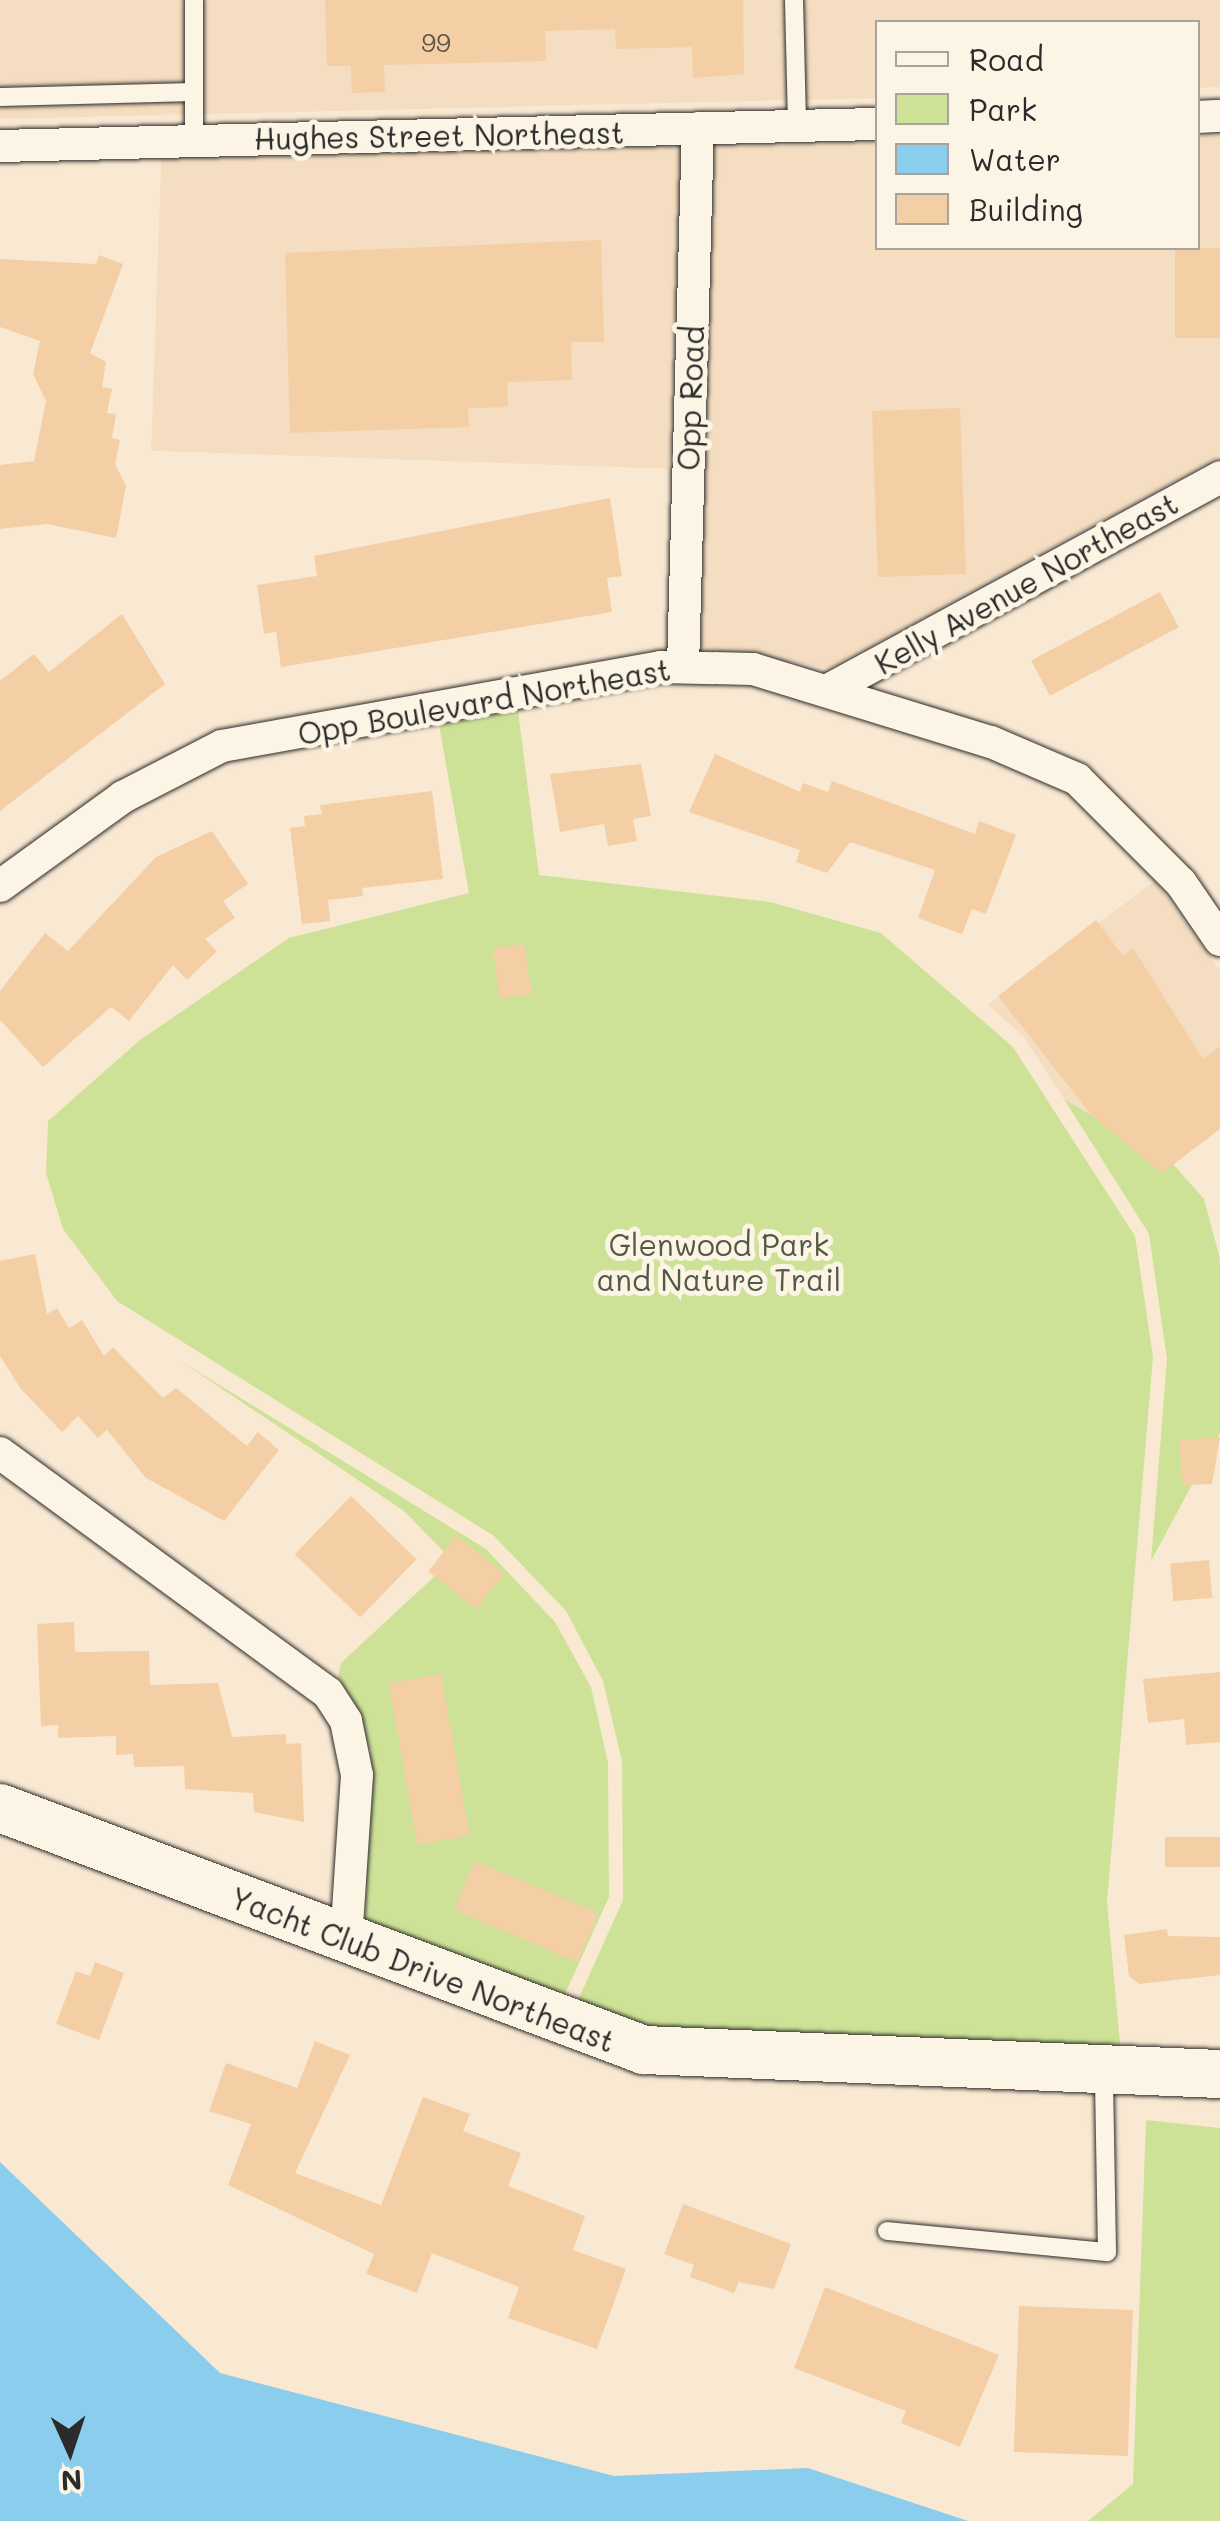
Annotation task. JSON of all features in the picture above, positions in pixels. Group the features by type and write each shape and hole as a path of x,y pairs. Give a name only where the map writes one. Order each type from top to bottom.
{"street":[{"name":"Hughes Street Northeast","path":"0,146 875,124"},
{"name":"Opp Road","path":"683,667 698,128"},
{"name":"Kelly Avenue Northeast","path":"832,688 1220,477"},
{"name":"Opp Boulevard Northeast","path":"0,886 122,797 222,746 683,667 753,669 832,688 1076,780 1181,883 1218,935"},
{"path":"0,1453 328,1692 357,1776 346,1941"},
{"name":"Yacht Club Drive Northeast","path":"0,1808 580,2032 661,2052 1104,2073 1220,2074"}],"lane":[{"path":"194,0 194,141"},
{"path":"794,0 797,126"},
{"path":"0,97 194,92"},
{"path":"886,2231 1107,2252 1104,2073"}],"shaded area":[{"path":"0,0 1220,0 1220,87 1200,88 1200,20 875,20 875,98 0,119"},
{"path":"162,130 681,148 670,469 151,451"},
{"path":"1220,135 1220,456 830,668 700,649 714,147 875,143 875,250 1200,250 1200,136"},
{"path":"1155,881 1220,971 1220,1123 1173,1165 1064,1099 1024,1037 988,1005"}],"green space":[{"name":"Glenwood Park and Nature Trail","path":"518,711 539,875 770,902 881,933 1013,1047 1135,1236 1153,1357 1107,1902 1121,2054 766,2049 570,2018 623,1900 622,1761 603,1681 566,1611 494,1536 117,1301 63,1229 46,1173 48,1121 140,1040 289,938 469,893 439,725"},
{"path":"1064,1099 1173,1164 1204,1199 1220,1259 1220,1433 1151,1561 1167,1359 1149,1234"},
{"path":"182,1362 486,1549 555,1622 591,1687 608,1763 609,1897 560,2005 365,1928 371,1750 338,1677 341,1663 452,1560 404,1511"},
{"path":"1146,2120 1220,2128 1220,2521 1088,2521 1133,2484"}],"water":[{"path":"0,2162 220,2373 614,2476 808,2468 968,2521 0,2521"}],"building":[{"path":"325,0 743,0 744,74 693,78 692,47 616,49 615,29 545,31 546,61 384,65 385,92 352,93 351,66 327,66"},
{"path":"601,240 604,342 571,342 572,380 507,382 508,407 468,408 469,427 290,433 285,253"},
{"path":"1220,248 1220,338 1175,338 1175,250"},
{"path":"99,255 123,264 90,353 106,362 102,387 112,389 107,413 116,414 112,438 120,440 115,464 126,486 116,538 47,524 0,529 0,465 34,461 46,401 33,374 40,341 0,327 0,259 96,264"},
{"path":"960,408 966,574 878,577 872,411"},
{"path":"610,498 622,576 607,578 612,612 281,667 276,632 264,634 257,585 317,576 314,556"},
{"path":"1160,592 1179,627 1050,696 1031,661"},
{"path":"122,614 165,684 0,811 0,681 34,654 49,672"},
{"path":"715,754 800,792 803,783 828,792 832,781 975,834 979,821 1016,835 986,914 972,909 962,934 918,918 935,870 850,842 827,873 796,862 800,850 689,812"},
{"path":"641,764 651,816 633,819 637,841 608,846 604,824 560,832 550,774"},
{"path":"432,791 443,879 362,888 363,896 328,900 330,921 302,924 290,828 305,826 304,816 322,814 320,805"},
{"path":"212,831 248,884 223,901 235,918 205,939 217,951 187,980 173,965 129,1021 111,1007 43,1067 0,1020 0,991 45,933 68,951 156,857"},
{"path":"1096,920 1123,956 1133,948 1203,1059 1220,1046 1220,1129 1162,1173 1092,1116 998,996"},
{"path":"524,944 532,993 500,998 492,949"},
{"path":"35,1254 47,1314 57,1308 69,1328 82,1320 104,1356 113,1347 163,1398 176,1388 247,1446 258,1432 279,1450 224,1521 146,1478 107,1430 98,1438 78,1416 62,1432 21,1389 0,1356 0,1261"},
{"path":"1220,1437 1212,1484 1183,1485 1179,1440"},
{"path":"351,1496 416,1559 360,1617 295,1554"},
{"path":"456,1536 504,1574 476,1609 428,1571"},
{"path":"1209,1560 1212,1598 1173,1601 1170,1563"},
{"path":"74,1622 75,1652 149,1651 150,1685 218,1683 232,1737 286,1734 286,1744 301,1743 304,1822 254,1812 253,1793 185,1789 184,1766 134,1767 133,1754 116,1755 116,1736 58,1738 58,1725 41,1726 37,1624"},
{"path":"1220,1672 1220,1742 1186,1745 1184,1719 1148,1723 1143,1679"},
{"path":"441,1674 469,1836 417,1845 389,1683"},
{"path":"1165,1837 1220,1837 1220,1867 1165,1867"},
{"path":"475,1861 598,1913 578,1962 454,1910"},
{"path":"1167,1929 1168,1936 1220,1937 1220,1975 1139,1984 1129,1976 1124,1935"},
{"path":"95,1962 124,1973 99,2040 56,2024 76,1971 90,1976"},
{"path":"315,2041 350,2055 295,2173 381,2205 423,2097 470,2114 463,2131 521,2153 508,2186 585,2216 573,2250 626,2269 597,2349 508,2318 519,2287 432,2253 417,2293 366,2274 374,2254 228,2185 251,2124 209,2111 226,2063 297,2088"},
{"path":"683,2204 791,2244 774,2289 739,2282 734,2293 690,2277 694,2265 664,2254"},
{"path":"825,2287 999,2355 960,2447 901,2423 906,2411 794,2368"},
{"path":"1019,2306 1133,2310 1128,2456 1014,2452"}]}
